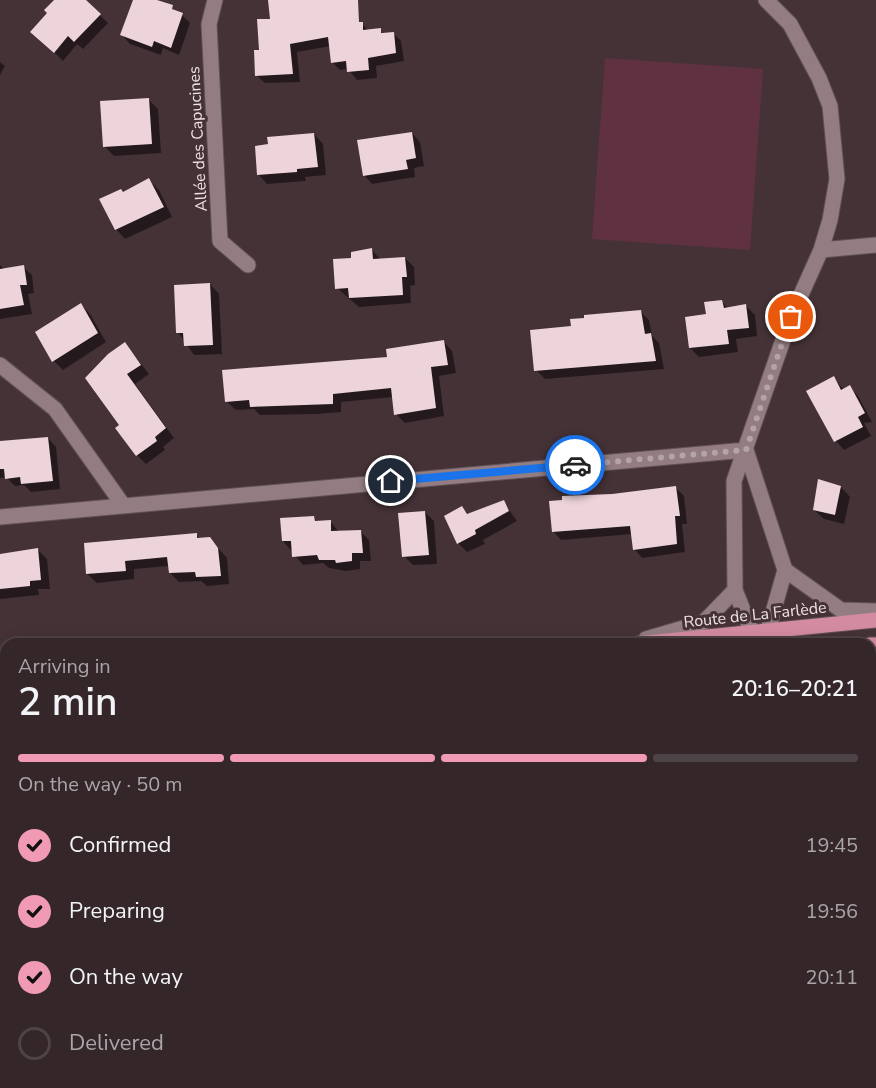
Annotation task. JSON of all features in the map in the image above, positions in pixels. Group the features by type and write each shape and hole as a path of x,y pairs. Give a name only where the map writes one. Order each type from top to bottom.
{"main road":[{"name":"Route de La Farlède","path":"737,638 766,637 876,620"}],"street":[{"name":"Allée des Capucines","path":"215,0 209,24 220,241 249,265"},
{"path":"754,637 735,590 734,481 791,317 821,250 831,220 837,179 830,106 819,78 795,32 766,0"},
{"path":"821,250 876,244"},
{"path":"0,365 55,409 123,505"},
{"path":"0,517 746,450"},
{"path":"746,450 785,570 766,637"},
{"path":"785,570 841,610 876,611"},
{"path":"651,638 704,621 735,590"}],"shaded area":[{"path":"605,58 763,69 750,250 592,239"}],"building":[{"path":"54,0 86,0 101,14 74,42 68,36 54,53 30,32 47,13 44,10"},
{"path":"133,0 157,0 173,5 172,9 183,13 171,48 154,41 152,47 120,35"},
{"path":"268,0 358,0 359,22 363,22 363,30 381,28 381,33 394,32 396,53 368,58 369,70 347,72 346,61 331,63 328,37 290,44 293,74 255,76 254,50 259,50 257,19 270,19"},
{"path":"149,98 152,144 103,147 100,101"},
{"path":"412,132 416,158 406,160 408,169 363,176 357,140"},
{"path":"314,133 318,167 297,169 297,172 257,175 255,146 268,144 267,137"},
{"path":"149,178 164,207 115,230 99,199 121,189 123,192"},
{"path":"372,248 373,259 405,257 407,277 402,277 403,295 349,298 348,288 335,289 333,259 351,258 351,252"},
{"path":"24,265 27,285 20,285 24,305 0,309 0,269"},
{"path":"210,283 213,345 184,346 183,333 176,333 174,285"},
{"path":"722,300 724,308 746,304 749,328 727,330 729,344 689,348 685,317 706,314 704,302"},
{"path":"81,303 98,333 52,362 35,332"},
{"path":"641,310 645,334 651,333 656,361 534,371 530,330 571,326 570,319 584,318 584,315"},
{"path":"444,340 448,365 431,367 436,408 394,415 391,388 333,394 333,404 250,407 249,400 225,402 222,370 387,357 386,349"},
{"path":"125,342 141,365 127,374 166,428 155,437 157,441 136,456 115,428 119,425 85,378 108,354"},
{"path":"834,376 841,390 850,385 865,413 858,417 863,427 834,442 806,391"},
{"path":"48,437 53,481 21,484 20,477 5,479 4,469 0,469 0,441"},
{"path":"818,479 841,486 835,515 813,510"},
{"path":"676,486 680,516 675,516 677,544 633,550 630,526 552,532 549,501 562,500 562,496 612,494"},
{"path":"504,500 509,511 475,530 476,534 457,544 444,516 462,506 467,514"},
{"path":"425,511 429,555 402,557 398,513"},
{"path":"314,516 315,521 331,520 331,531 361,530 363,553 352,553 352,561 336,563 335,560 319,560 317,555 292,557 291,541 282,541 280,518"},
{"path":"197,533 197,538 210,537 218,548 221,576 196,577 195,572 169,573 167,557 125,561 126,571 86,574 84,543"},
{"path":"38,548 41,580 30,581 30,586 0,589 0,554"}],"way so far":[{"path":"575,465 746,450 791,317"}],"route":[{"path":"391,481 575,465"}]}
